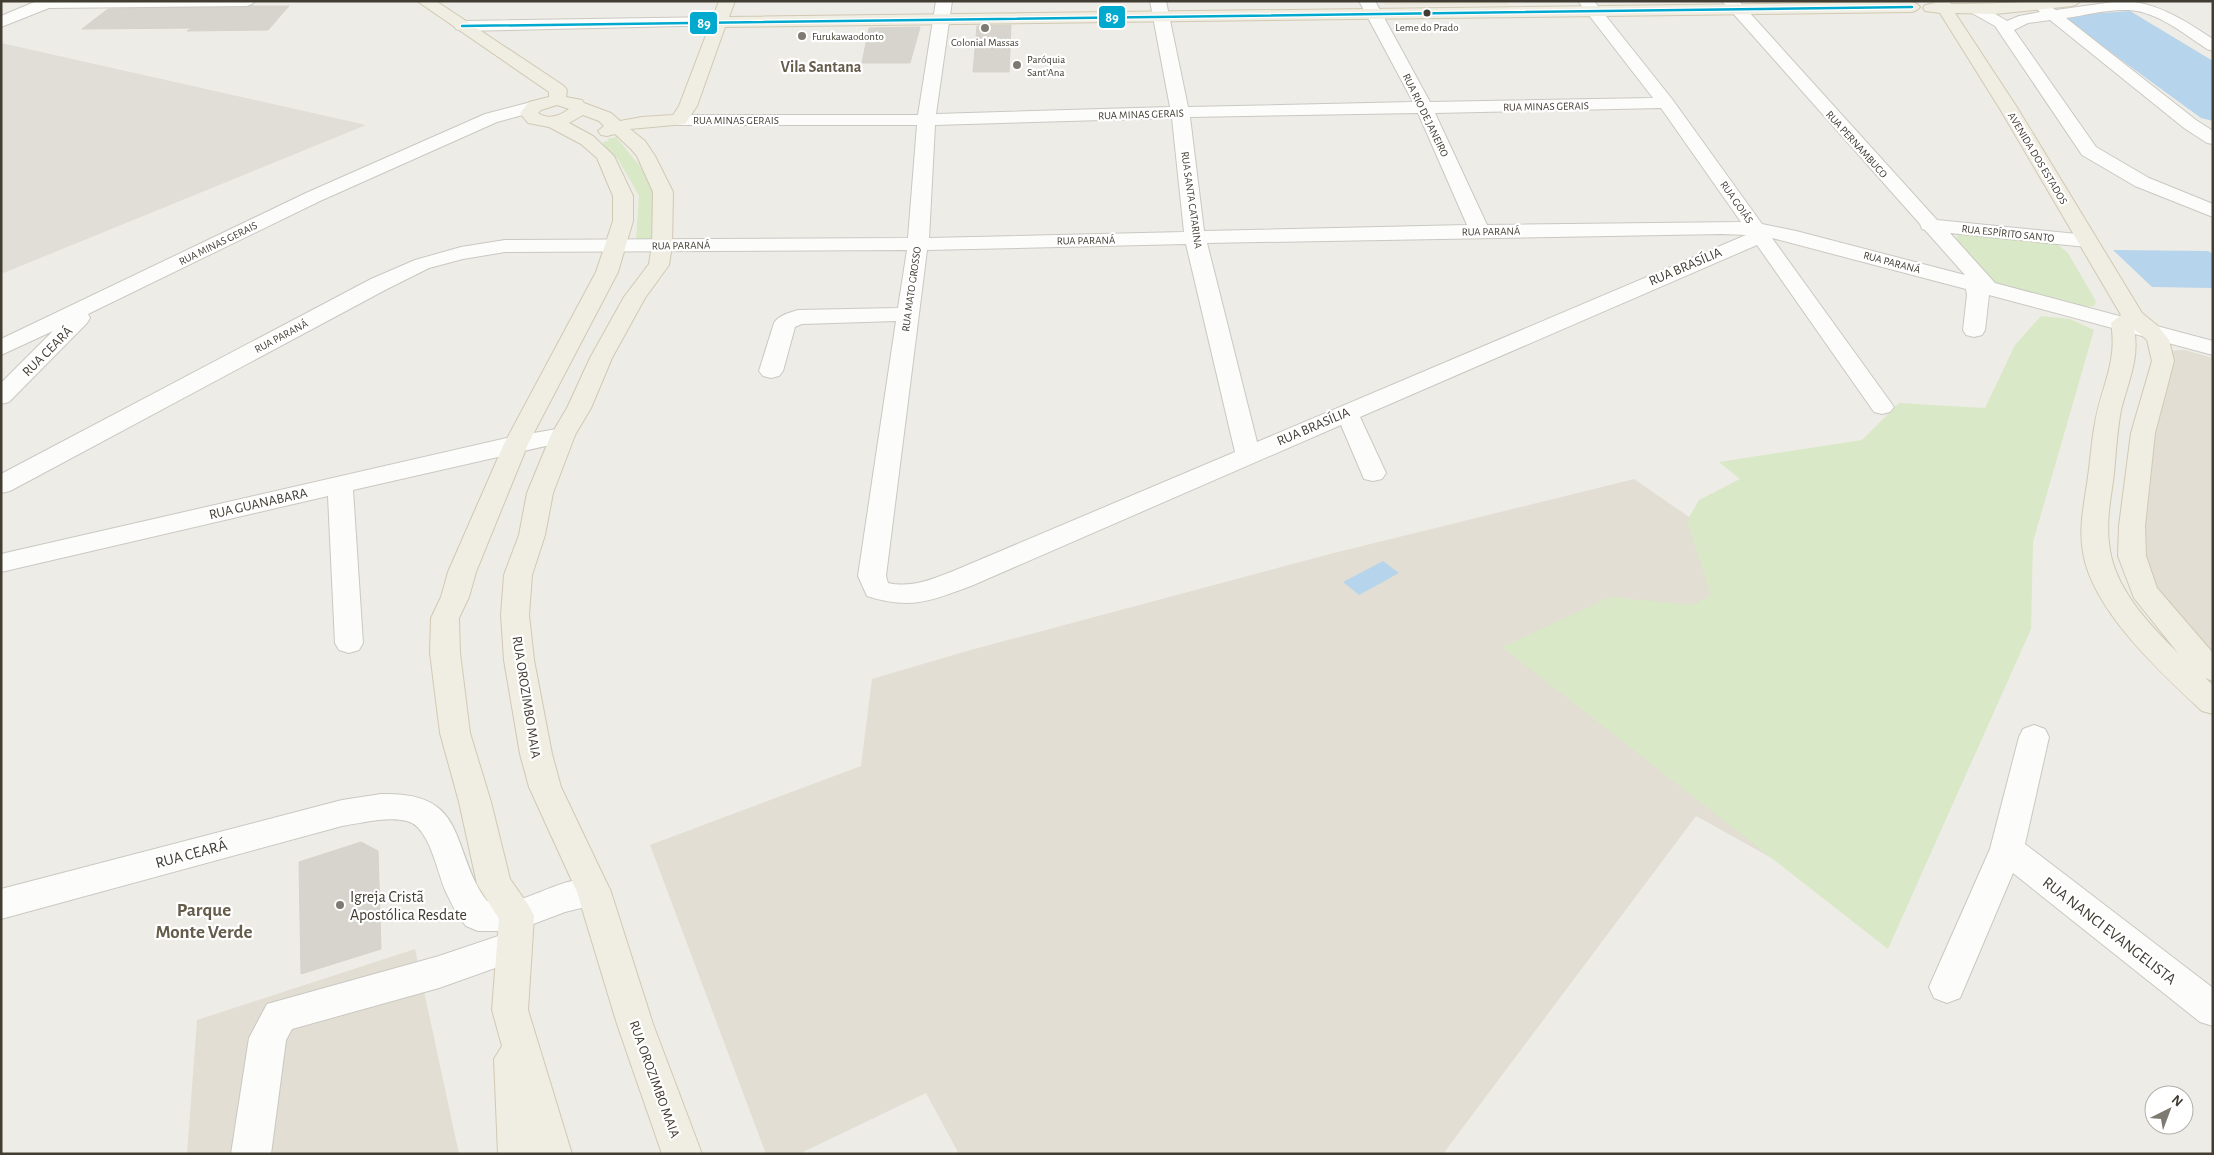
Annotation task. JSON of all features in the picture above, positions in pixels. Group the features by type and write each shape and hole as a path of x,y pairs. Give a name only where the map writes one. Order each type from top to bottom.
{"main road":[{"path":"425,1 558,90 557,100 544,116"},
{"path":"679,120 688,106 727,1"},
{"path":"1865,1 1912,7"},
{"path":"718,22 944,10 1590,6 1912,7 1940,3 2046,10 2072,1"},
{"name":"AVENIDA DOS ESTADOS","path":"1940,3 2009,109 2135,324 2158,338 2163,349 2163,361 2143,433 2132,526 2132,556 2144,590 2197,656 2213,670"},
{"name":"RUA OROZIMBO MAIA","path":"557,100 572,102 579,107 604,117 638,145 657,176 663,192 662,245 659,265 635,297 601,358 579,408 563,435 540,493 532,535 518,575 515,615 519,660 536,754 545,787 594,892 635,1024 682,1154"},
{"path":"544,116 569,117 575,114 579,107"},
{"path":"518,1154 510,1010 516,931 494,884 475,802 455,732 445,653 445,618 455,597 462,572 516,444 594,296 616,247 624,221 624,196 605,156 587,140 544,116"},
{"name":"RUA MINAS GERAIS","path":"587,140 617,127 655,120 679,120"},
{"name":"AVENIDA DOS ESTADOS","path":"2135,324 2127,344 2108,416 2096,509 2095,529 2098,561 2108,585 2126,611 2172,667 2213,703"},
{"path":"510,1010 552,1154"}],"street":[{"path":"1,22 50,2 247,1"},
{"path":"2004,28 2046,10 2126,4 2140,6 2157,12 2213,38"},
{"path":"1981,5 2001,23 2089,152 2142,182 2213,211"},
{"name":"RUA GOIÁS","path":"1590,6 1666,103 1882,407"},
{"name":"RUA PERNAMBUCO","path":"1733,6 1981,285"},
{"name":"RUA RIO DE JANEIRO","path":"1370,7 1425,109 1480,231"},
{"name":"RUA SANTA CATARINA","path":"1159,9 1180,112 1195,238 1248,454"},
{"name":"RUA MATO GROSSO","path":"872,576 918,244 926,120 944,10"},
{"path":"2046,10 2190,124 2213,139"},
{"path":"2157,12 2213,46"},
{"path":"462,26 718,22"},
{"name":"RUA MINAS GERAIS","path":"679,120 926,120 1180,112 1425,109 1666,103"},
{"name":"RUA MINAS GERAIS","path":"1,348 231,235 437,142 544,116"},
{"name":"RUA ESPÍRITO SANTO","path":"1929,225 2087,241"},
{"name":"RUA PARANÁ","path":"1,485 318,316 422,264 461,253 505,246 616,247 662,245 918,244 1480,231 1722,228 1789,235 2135,324 2213,348"},
{"name":"RUA BRASÍLIA","path":"872,576 877,589 890,594 921,595 1758,232"},
{"path":"1974,330 1981,285"},
{"name":"RUA CEARÁ","path":"1,397 92,304"},
{"path":"771,371 785,323 798,317 908,314"},
{"path":"1346,412 1358,435 1373,472"},
{"name":"RUA GUANABARA","path":"1,563 516,444 563,435"},
{"path":"340,485 350,643"},
{"path":"1947,987 2007,849 2034,737"},
{"name":"RUA CEARÁ","path":"1,904 342,813 382,807 411,808 427,815 437,827 469,905 478,916 516,931"},
{"name":"RUA NANCI EVANGELISTA","path":"2007,849 2213,1010"},
{"path":"252,1154 268,1038 280,1016 439,972 516,931 562,898 594,892"}],"shaded area":[{"path":"1383,1 1507,1 1509,5 1384,5"},
{"path":"1,43 366,125 1,274"},
{"path":"2185,350 2213,358 2213,658 2153,586 2133,538 2168,351"},
{"path":"1634,479 1974,713 1874,915 1696,816 1443,1154 959,1154 926,1093 799,1154 766,1154 650,845 861,766 872,679 967,651 1330,554"},
{"path":"415,949 459,1154 187,1154 197,1020"}],"green space":[{"path":"616,137 644,171 654,195 654,237 649,239 636,239 639,196 618,159 603,145 603,142 609,141 607,139"},
{"path":"1958,233 2056,243 2068,253 2096,302 2094,306 2083,307 2019,291 1988,278 1978,270 1956,239"},
{"path":"2041,316 2070,319 2094,330 2033,542 2031,629 1888,949 1502,647 1610,597 1693,605 1711,595 1687,521 1699,500 1740,479 1719,462 1862,440 1899,403 1985,408 2015,345"}],"water":[{"path":"2130,11 2213,61 2213,121 2201,118 2061,16"},
{"path":"2113,250 2208,251 2213,254 2213,288 2152,287"},
{"path":"1383,561 1399,573 1359,595 1343,582"}],"building":[{"path":"289,6 268,30 187,31 192,28 82,29 108,9"},
{"path":"1011,25 1009,72 973,72 977,26"},
{"path":"920,27 910,63 862,63 869,28"},
{"name":"Igreja Cristã Apostólica Resdate","path":"361,842 378,851 381,949 301,974 299,862"}],"transit line":[{"name":"89","path":"462,26 1912,7"}],"place":[{"name":"Leme do Prado","path":"1427,13"},
{"name":"Colonial Massas","path":"985,28"},
{"name":"Furukawaodonto","path":"802,36"},
{"name":"Paróquia Sant'Ana","path":"1017,65"},
{"name":"Igreja Cristã Apostólica Resdate","path":"340,905"}],"district":[{"name":"Vila Santana","path":"821,66"},
{"name":"Parque Monte Verde","path":"204,920"}]}
